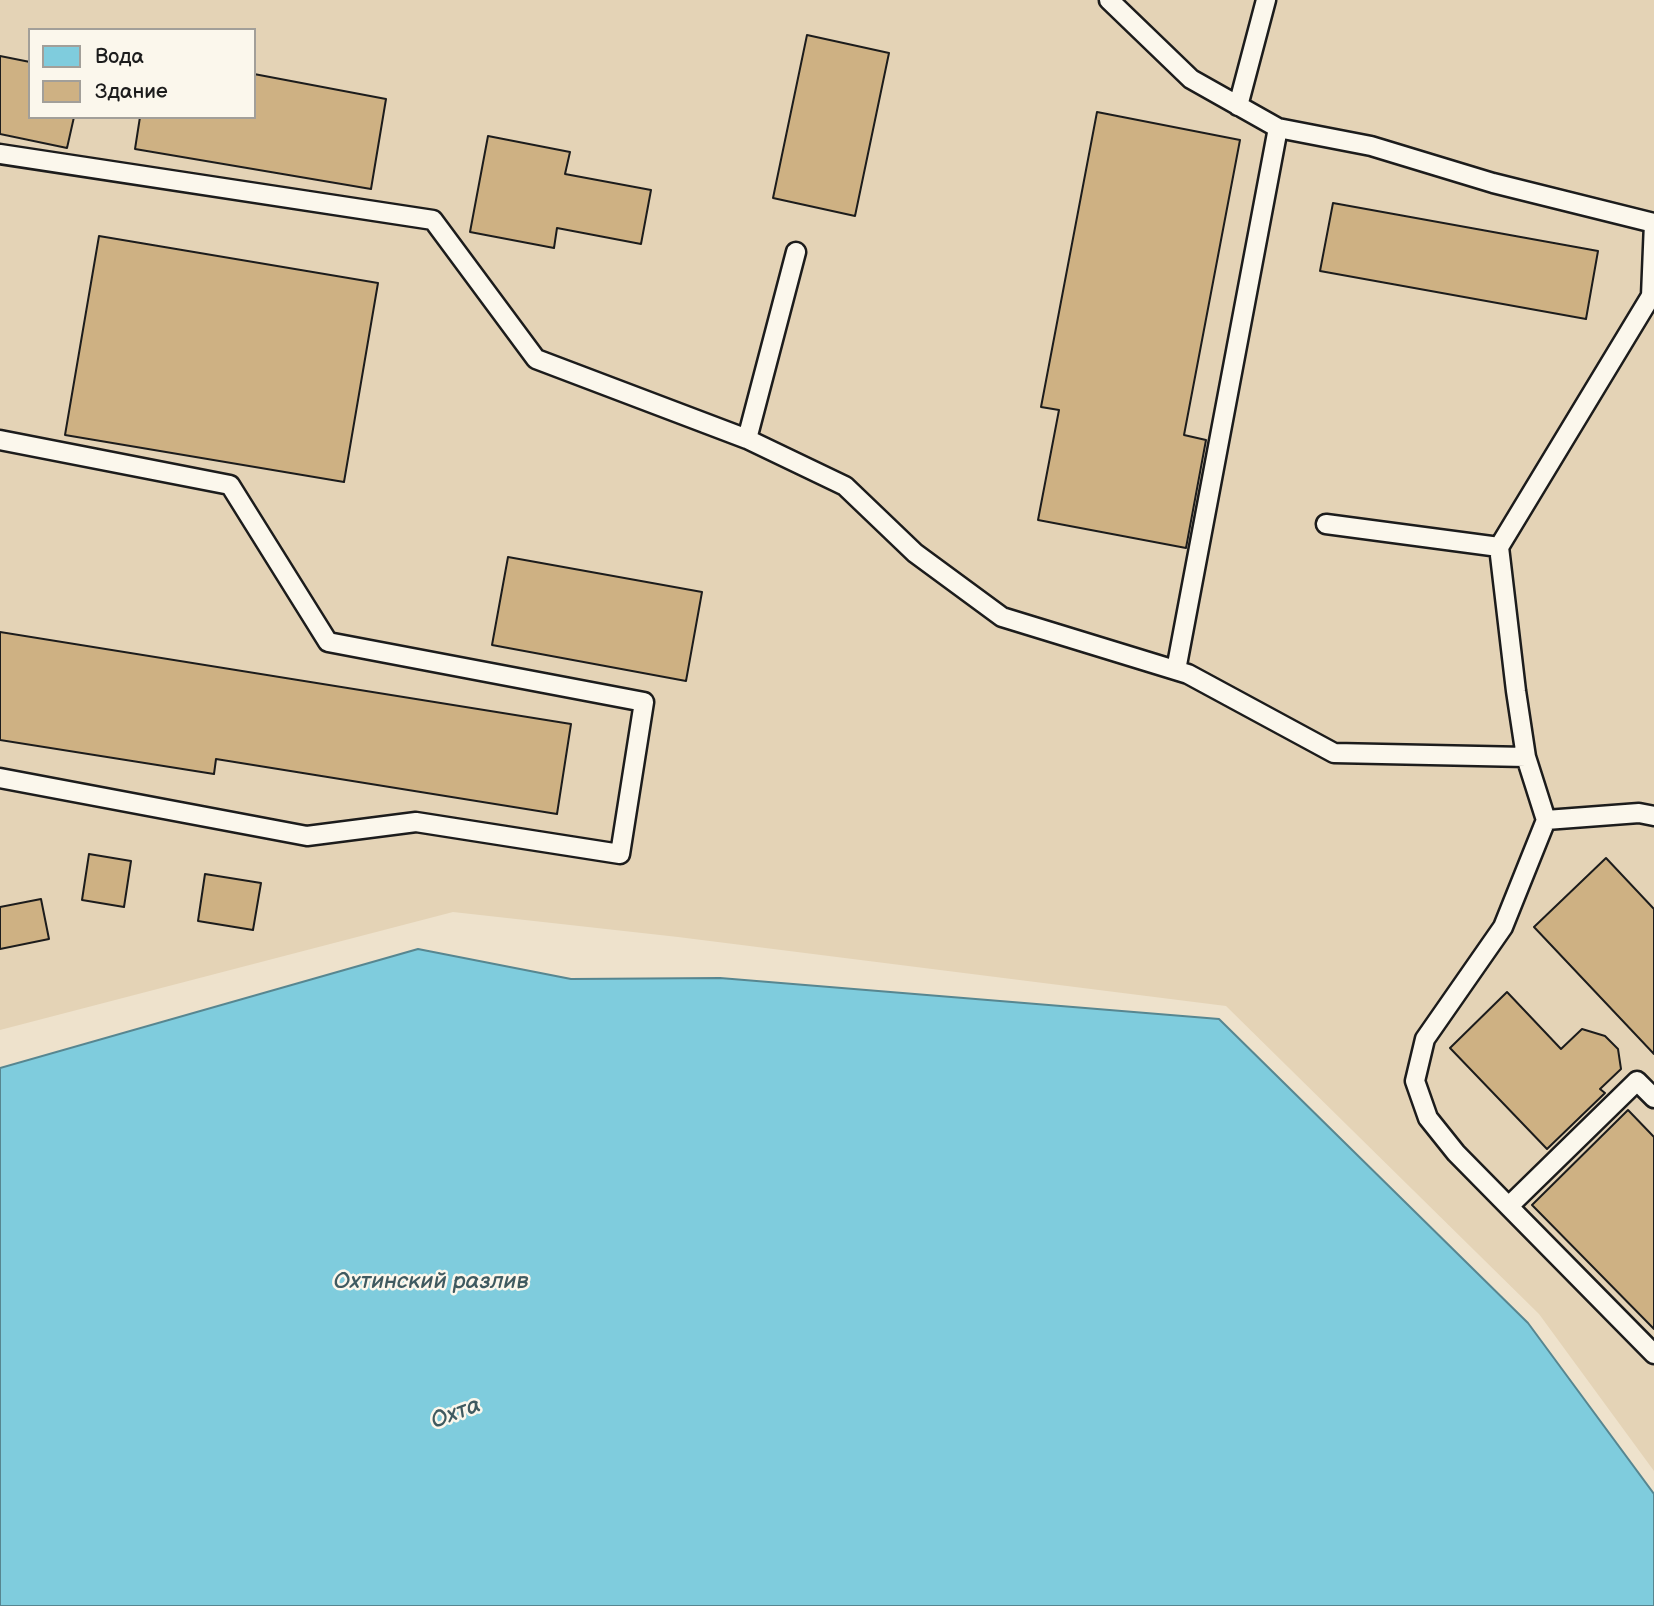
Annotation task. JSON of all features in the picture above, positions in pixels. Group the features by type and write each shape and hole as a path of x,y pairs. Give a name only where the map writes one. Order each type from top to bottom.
{"lane":[{"path":"1110,0 1191,79 1278,128 1371,146 1493,183 1654,223 1651,296 1499,547 1526,757 1546,820 1503,927 1425,1039 1415,1081 1427,1118 1456,1153 1654,1354"},
{"path":"1238,106 1266,0"},
{"path":"1176,670 1278,128"},
{"path":"0,154 433,220 536,359 747,439 845,486 915,553 1002,617 1188,674 1335,753 1526,757"},
{"path":"747,439 796,252"},
{"path":"0,440 230,485 328,642 644,702 620,853 416,822 307,836 0,778"},
{"path":"1326,524 1499,547"},
{"path":"1546,820 1639,813 1654,816"},
{"path":"1509,1206 1637,1081 1654,1098"}],"shaded area":[{"path":"0,0 1654,0 1654,1471 1539,1314 1226,1006 678,937 453,912 0,1030"}],"water":[{"name":"Охтинский разлив","path":"418,949 571,979 720,978 1219,1019 1528,1323 1654,1494 1654,1606 0,1606 0,1068"}],"building":[{"path":"807,35 889,53 855,216 773,198"},
{"path":"0,56 28,62 28,119 74,119 67,148 0,134"},
{"path":"256,74 386,99 371,189 135,149 140,119 256,119"},
{"path":"1097,112 1240,140 1184,435 1206,440 1186,548 1038,520 1059,410 1041,407"},
{"path":"488,136 570,152 565,174 651,190 641,244 557,228 554,248 470,232"},
{"path":"1333,203 1598,251 1586,319 1320,271"},
{"path":"99,236 378,283 344,482 65,435"},
{"path":"508,557 702,592 686,681 492,645"},
{"path":"0,632 571,724 557,814 216,759 214,774 0,740"},
{"path":"89,854 131,861 124,907 82,900"},
{"path":"1606,858 1654,909 1654,1054 1534,927"},
{"path":"205,874 261,883 253,930 198,921"},
{"path":"41,899 49,939 0,949 0,907"},
{"path":"1507,992 1561,1049 1582,1029 1605,1036 1618,1049 1621,1069 1600,1089 1605,1093 1547,1149 1450,1048"},
{"path":"1628,1110 1654,1137 1654,1329 1532,1205"}],"water label":[{"name":"Охта","path":"456,1414"}]}
